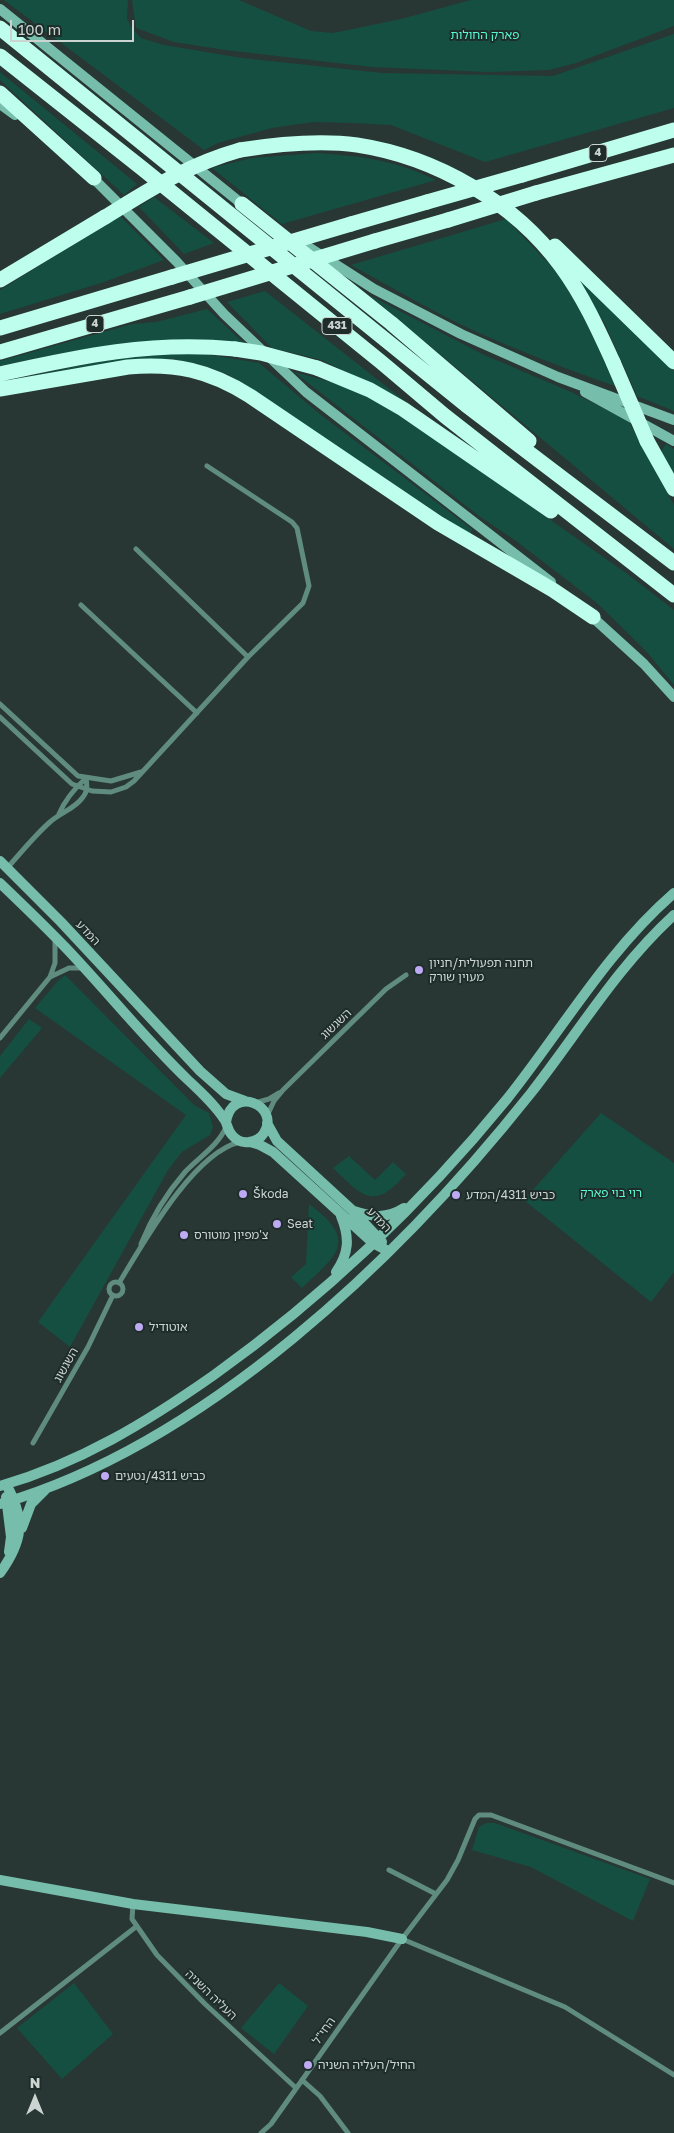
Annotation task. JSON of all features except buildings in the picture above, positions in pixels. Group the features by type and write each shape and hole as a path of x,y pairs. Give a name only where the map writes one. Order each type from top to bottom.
{"highway":[{"name":"431","path":"0,28 466,405 674,564"},
{"name":"431","path":"0,56 159,182 381,362 444,416 674,596"},
{"path":"0,93 94,178"},
{"name":"4","path":"0,328 674,130"},
{"path":"0,280 170,177 205,161 240,150 274,146 327,143 370,148 403,156 429,166 468,185 498,204 552,243 674,362"},
{"name":"4","path":"0,352 536,193 674,155"},
{"path":"242,204 391,323 618,520"},
{"path":"498,204 522,224 560,265 579,292 613,362 647,441 674,489"},
{"path":"0,374 119,350 182,346 235,349 261,353 317,368 370,390 403,409 674,596"},
{"path":"0,389 148,365 179,367 219,378 250,396 438,523 553,590 593,617"}],"main road":[{"path":"0,8 242,204 374,289 461,334 558,377 674,420"},
{"path":"0,104 94,178 178,262 224,314 306,392 536,570 593,617 644,664 674,697"},
{"path":"558,377 674,441"},
{"path":"2,866 0,883 55,937 148,1039 209,1099 227,1124 232,1136 245,1142 260,1138 267,1120 262,1108 250,1102 234,1106 227,1116 227,1124"},
{"name":"המדע","path":"2,866 61,922 200,1070 226,1094 250,1102"},
{"path":"16,1537 19,1518 7,1502 3,1485 102,1446 150,1419 245,1353 328,1285 414,1202 462,1151 506,1099 611,960 647,919 674,893"},
{"path":"0,894 12,895"},
{"path":"7,1502 49,1487 125,1453 163,1431 209,1400 309,1324 388,1251 466,1171 531,1093 626,966 674,915"},
{"name":"המדע","path":"267,1120 277,1141 352,1210 376,1240"},
{"name":"המדע","path":"245,1142 267,1148 273,1152 339,1213 388,1251"},
{"path":"352,1210 369,1215 383,1216 401,1210 414,1202"},
{"path":"328,1285 342,1264 348,1245 346,1228 339,1213"},
{"path":"0,1574 7,1562 31,1504 49,1487"},
{"path":"0,1524 16,1537"},
{"path":"0,1880 133,1904 367,1932 402,1939"}],"street":[{"path":"0,717 72,784 87,789 111,792 126,786 144,771 248,657 303,603 308,594 309,586 301,538 297,528 292,522 207,466"},
{"path":"136,549 248,657"},
{"path":"81,605 196,713"},
{"path":"0,704 78,776 111,781 144,771"},
{"path":"2,866 59,814 63,805 77,786 86,778"},
{"path":"59,814 68,812 83,797 87,789 86,778"},
{"path":"0,1038 50,977 55,963 55,937"},
{"path":"50,977 69,968 84,968"},
{"name":"השגשוג","path":"267,1120 274,1101 283,1090 386,989 406,975"},
{"name":"השגשוג","path":"250,1102 269,1099 283,1090"},
{"path":"134,1258 150,1224 168,1193 195,1162 217,1143 227,1124"},
{"path":"119,1283 134,1258 192,1176 217,1151 245,1142"},
{"path":"114,1282 119,1283 122,1286 122,1293 118,1296 113,1295 109,1291 109,1286 114,1282"},
{"name":"השגשוג","path":"33,1443 88,1347 113,1295"},
{"name":"החי\"ל","path":"261,2133 271,2124 402,1939 454,1870 475,1819 485,1814 491,1815 674,1883"},
{"path":"389,1870 436,1894"},
{"name":"העליה השניה","path":"133,1904 131,1913 137,1926 157,1955 180,1980 296,2088"},
{"path":"0,2033 137,1926"},
{"path":"402,1939 565,2007 674,2075"},
{"path":"302,2080 320,2096 348,2133"}],"green space":[{"path":"4,0 128,0 127,18 131,27 141,38 164,45 242,58 382,73 553,76 674,34 674,108 485,162 391,125 352,123 313,122 272,128 218,143 204,150"},
{"name":"פארק החולות","path":"132,0 239,0 311,31 333,33 401,19 471,0 674,0 674,26 576,63 549,70 488,72 372,67 225,50 174,42 136,28"},
{"path":"0,72 137,184 124,195 0,80"},
{"path":"316,153 392,163 436,180 282,224 212,168 251,158"},
{"path":"154,197 214,243 184,254 139,207"},
{"path":"120,216 164,260 104,282 0,314 0,290"},
{"path":"506,219 558,273 601,346 615,386 479,333 430,309 351,265"},
{"path":"576,276 674,371 674,411 637,396 604,322"},
{"path":"265,291 406,402 322,360 272,348 227,302"},
{"path":"369,295 482,354 571,392 628,420 674,505 674,549"},
{"path":"207,309 245,344 182,340 151,341 91,348 0,366 0,361 132,324 156,322"},
{"path":"192,352 259,363 321,415 472,529 470,535 371,469 337,450 253,390 227,374 198,364 172,359 136,360 0,382 120,357"},
{"path":"294,372 357,389 431,436 626,573 674,610 674,685 647,652 597,603 512,538 479,516"},
{"path":"666,444 674,449 674,477 660,453"},
{"path":"65,975 194,1105 209,1113 213,1127 210,1135 182,1152 168,1170 70,1347 38,1322 186,1115 35,1008"},
{"path":"29,1019 42,1028 0,1078 0,1056"},
{"name":"רוי בוי פארק","path":"601,1113 674,1163 674,1272 651,1302 524,1200"},
{"path":"349,1156 375,1180 393,1162 406,1174 395,1186 385,1193 369,1196 353,1186 333,1168"},
{"path":"309,1204 325,1217 334,1228 338,1238 338,1247 325,1266 302,1288 291,1277 306,1264"},
{"path":"486,1823 495,1823 650,1879 633,1921 531,1867 472,1850 479,1827"},
{"path":"74,1983 113,2034 62,2079 17,2028"},
{"path":"279,1983 308,2006 274,2054 241,2028"}],"place":[{"name":"תחנה תפעולית/חניון מעוין שורק","path":"419,970"},
{"name":"Škoda","path":"243,1194"},
{"name":"כביש 4311/המדע","path":"456,1195"},
{"name":"Seat","path":"277,1224"},
{"name":"צ'מפיון מוטורס","path":"184,1235"},
{"name":"אוטודיל","path":"139,1327"},
{"name":"כביש 4311/נטעים","path":"105,1476"},
{"name":"החיל/העליה השניה","path":"308,2065"}]}
